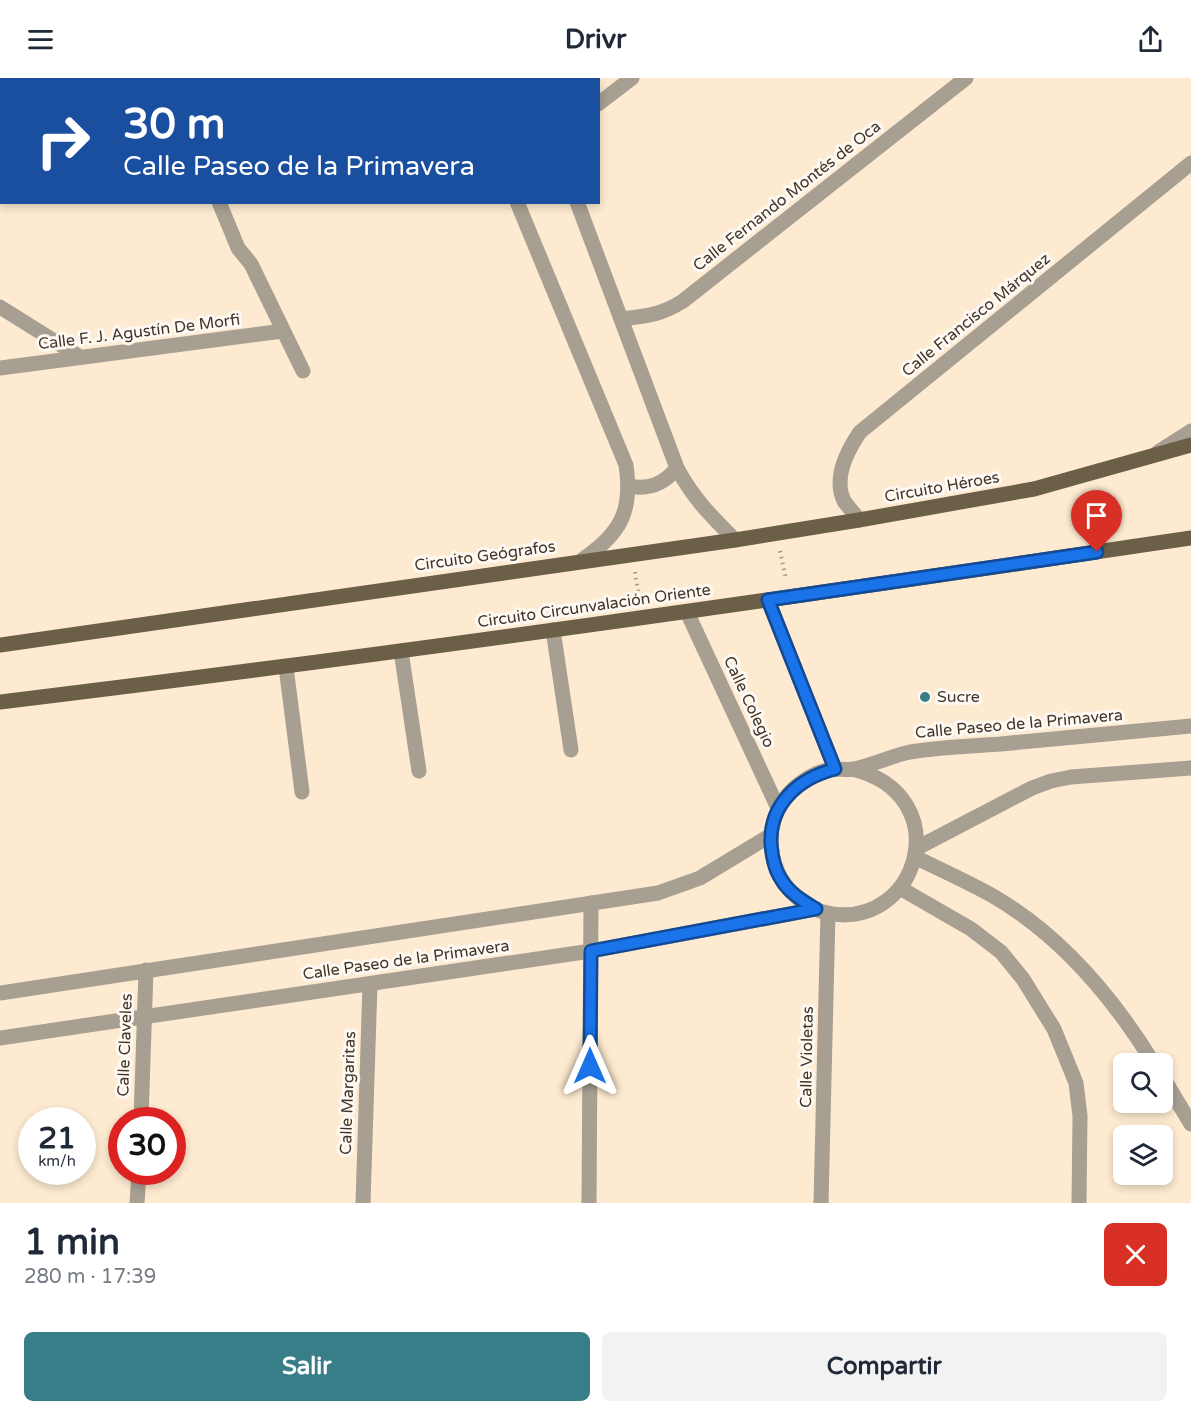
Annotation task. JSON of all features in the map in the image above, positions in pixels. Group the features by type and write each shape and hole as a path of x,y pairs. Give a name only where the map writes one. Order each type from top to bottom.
{"main road":[{"name":"Circuito Héroes","path":"582,560 735,540 1034,489 1191,445"},
{"name":"Circuito Circunvalación Oriente","path":"0,702 286,667 687,612 1191,538"},
{"name":"Circuito Geógrafos","path":"0,645 582,560"}],"street":[{"path":"600,102 632,78"},
{"name":"Calle Fernando Montés de Oca","path":"621,319 654,316 683,301 966,78"},
{"name":"Calle Francisco Márquez","path":"859,520 844,500 841,483 843,465 849,448 860,432 1191,163"},
{"path":"220,204 238,248 251,264 303,371"},
{"name":"Circuito Geógrafos","path":"518,204 626,465 629,486 622,520 608,541 582,560"},
{"path":"578,204 677,468 689,490 703,508 735,540"},
{"path":"0,307 80,357"},
{"name":"Calle F. J. Agustín De Morfi","path":"0,368 283,331"},
{"name":"Circuito Héroes","path":"1153,456 1191,431"},
{"path":"629,486 638,488 656,485 665,481 677,468"},
{"path":"768,600 835,769"},
{"name":"Calle Colegio","path":"687,612 778,808"},
{"path":"553,630 571,750"},
{"path":"401,651 418,771"},
{"path":"286,667 302,792"},
{"name":"Calle Paseo de la Primavera","path":"852,769 910,752 1191,726"},
{"path":"916,853 1032,788 1051,781 1071,777 1191,768"},
{"path":"835,769 852,769 883,780 905,802 916,832 916,853 909,873 900,888 885,901 868,910 848,914 822,911 796,897 781,880 772,858 771,835 778,808 802,782 818,773 835,769"},
{"name":"Calle Paseo de la Primavera","path":"0,993 658,893 700,878 771,835"},
{"path":"916,853 994,897 1043,933 1074,960 1110,1001 1131,1026 1147,1053"},
{"path":"900,888 971,929 1001,952 1023,979 1054,1029 1076,1083 1080,1116 1079,1203"},
{"path":"589,1203 591,903"},
{"name":"Calle Paseo de la Primavera","path":"0,1038 591,951 822,911"},
{"name":"Calle Violetas","path":"821,1203 822,911"},
{"name":"Calle Claveles","path":"141,1107 146,970"},
{"name":"Calle Margaritas","path":"363,1203 370,984"},
{"path":"1173,1094 1191,1124"},
{"path":"137,1203 138,1185"}],"path":[{"path":"781,557 785,574"}],"place":[{"name":"Sucre","path":"925,697"}],"route":[{"path":"590,1066 591,951 816,909 796,897 781,880 772,858 771,835 778,808 789,794 802,782 818,773 835,769 768,600 1097,552"}]}
